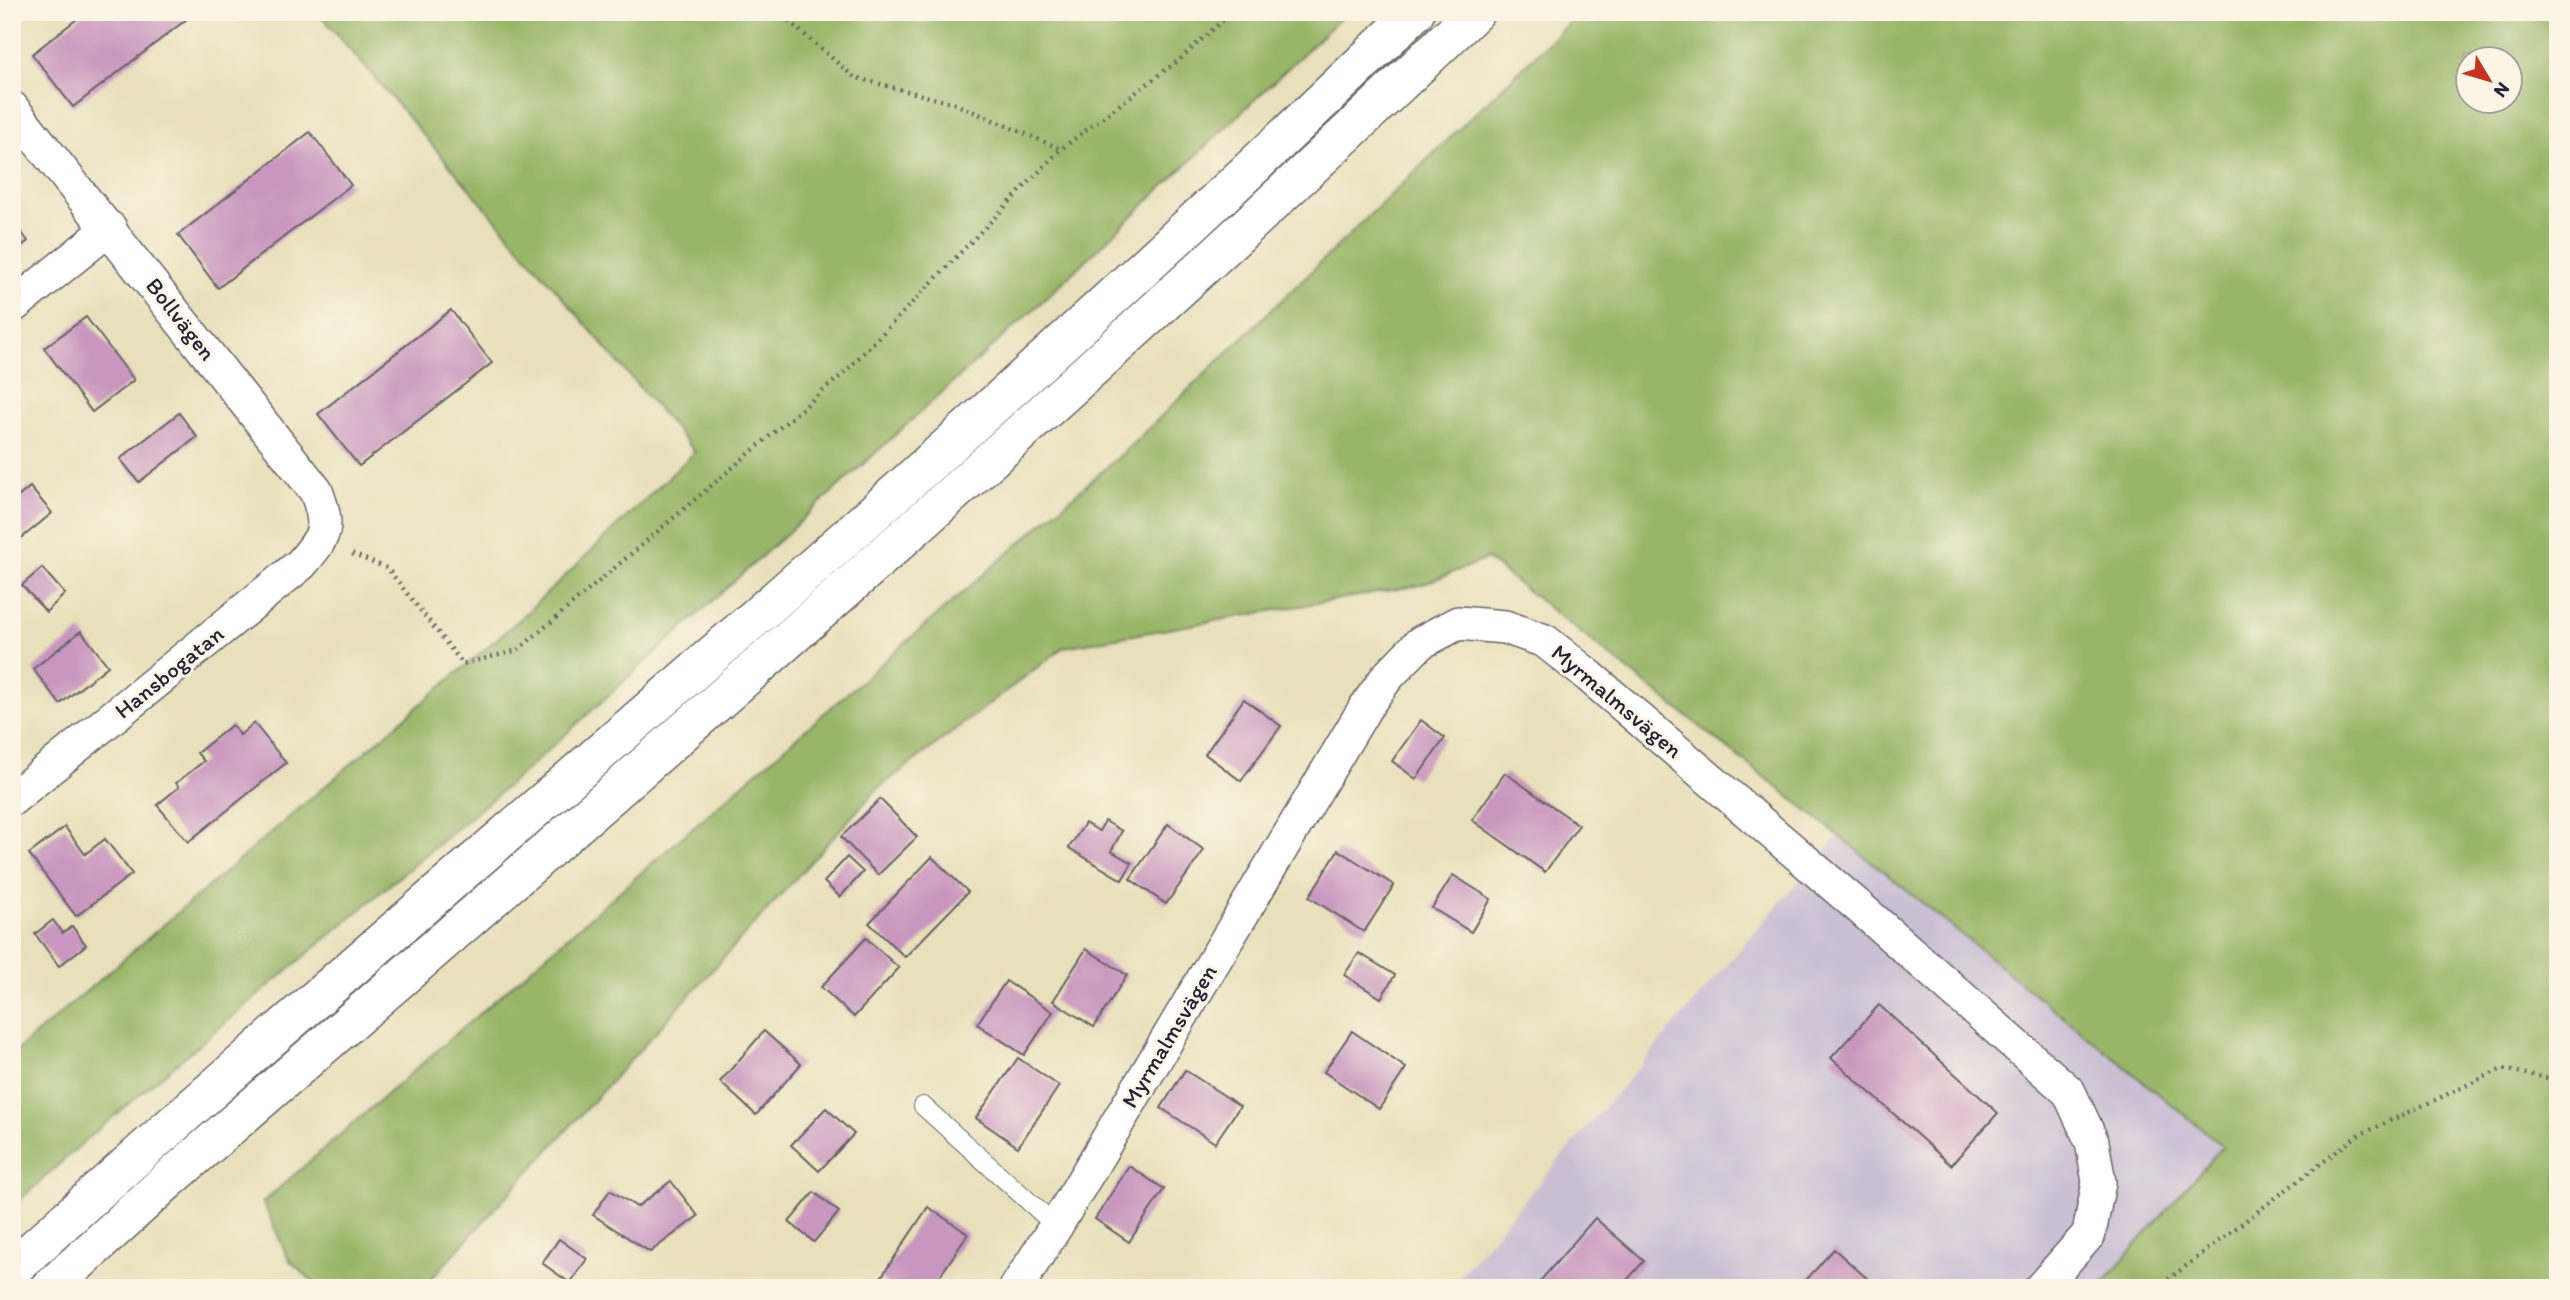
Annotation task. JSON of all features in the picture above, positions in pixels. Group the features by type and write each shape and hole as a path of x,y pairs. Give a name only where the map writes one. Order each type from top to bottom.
{"highway":[{"path":"12,1269 152,1141 858,527 1275,148 1415,12"},
{"path":"50,1288 165,1183 886,555 1304,176 1475,12"}],"street":[{"name":"Bollvägen","path":"12,108 110,228 316,491 326,516 321,541"},
{"path":"12,307 110,228"},
{"name":"Hansbogatan","path":"12,799 301,565 321,541"},
{"name":"Myrmalmsvägen","path":"1016,1288 1056,1226 1365,708 1387,677 1420,643 1458,623 1505,627 1545,641 1838,889 2069,1092 2092,1142 2099,1182 2089,1234 2040,1288"}],"lane":[{"path":"923,1107 1056,1226"}],"path":[{"path":"778,12 854,77 955,104 1061,149"},
{"path":"321,541 387,568 463,664 518,650 844,373 1061,149 1179,60 1231,12"},
{"path":"2157,1288 2357,1136 2502,1069 2558,1080"}],"shaded area":[{"path":"1838,835 2223,1146 2098,1288 1449,1288"}],"green space":[{"path":"318,12 1347,12 1046,298 524,772 89,1137 12,1207 12,1055 520,619 695,452"},
{"path":"1580,12 2558,12 2558,1288 2098,1288 2223,1146 1838,835 1487,559 1421,585 1064,647 876,790 423,1288 320,1288 289,1260 263,1202 1122,454"}],"building":[{"path":"86,12 196,12 73,107 32,54"},
{"path":"310,132 351,185 218,288 178,235"},
{"path":"12,220 28,241 12,254"},
{"path":"451,310 492,363 359,466 318,414"},
{"path":"86,317 134,380 92,412 44,348"},
{"path":"179,413 197,437 139,482 120,459"},
{"path":"30,487 52,513 12,546 12,502"},
{"path":"42,568 65,594 46,612 22,585"},
{"path":"81,631 108,666 60,704 33,669"},
{"path":"1244,699 1281,726 1241,781 1205,754"},
{"path":"1421,720 1445,738 1416,779 1392,761"},
{"path":"254,723 286,763 188,842 157,805 179,787 176,783 204,761 197,753 232,725 240,735"},
{"path":"1505,773 1579,825 1545,872 1472,820"},
{"path":"880,799 917,837 878,875 841,837"},
{"path":"1105,821 1122,831 1111,851 1132,863 1122,880 1069,848 1085,823 1099,831"},
{"path":"1168,824 1204,850 1166,904 1130,879"},
{"path":"65,827 85,854 105,839 132,874 76,916 29,854"},
{"path":"1338,850 1394,885 1364,932 1309,897"},
{"path":"847,857 863,872 840,897 824,882"},
{"path":"932,857 968,892 905,957 869,923"},
{"path":"1453,875 1491,899 1471,932 1432,908"},
{"path":"53,920 63,933 72,926 86,945 59,966 35,934"},
{"path":"866,938 899,968 854,1017 821,987"},
{"path":"1086,949 1127,975 1094,1027 1053,1001"},
{"path":"1359,953 1395,975 1381,998 1344,975"},
{"path":"1006,981 1053,1012 1024,1055 977,1024"},
{"path":"1879,1005 1998,1113 1951,1165 1831,1058"},
{"path":"764,1031 801,1064 756,1115 720,1082"},
{"path":"1352,1031 1406,1068 1379,1109 1324,1072"},
{"path":"1018,1058 1059,1086 1018,1147 976,1118"},
{"path":"1185,1070 1240,1106 1215,1143 1161,1108"},
{"path":"826,1108 854,1134 819,1171 791,1145"},
{"path":"1129,1166 1164,1189 1129,1242 1095,1219"},
{"path":"671,1181 698,1216 650,1252 593,1215 610,1190 637,1207"},
{"path":"814,1192 839,1212 814,1242 789,1222"},
{"path":"928,1207 968,1234 932,1288 894,1288 880,1279"},
{"path":"1595,1218 1644,1261 1620,1288 1534,1288"},
{"path":"559,1239 587,1259 570,1283 542,1263"},
{"path":"1834,1249 1878,1288 1799,1288"}]}
